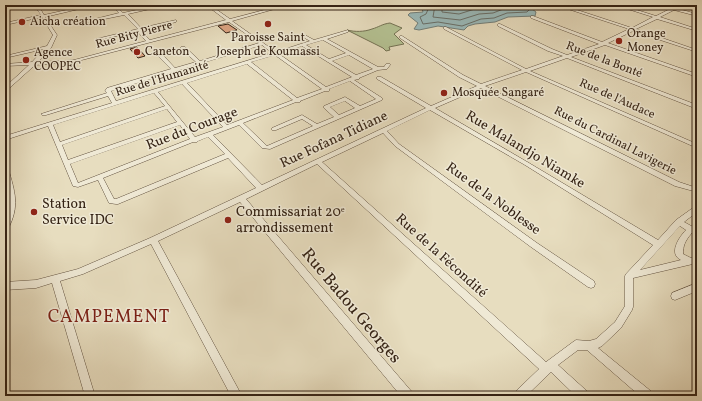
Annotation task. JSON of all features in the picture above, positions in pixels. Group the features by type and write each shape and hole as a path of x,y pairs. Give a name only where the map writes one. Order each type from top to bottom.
{"street":[{"path":"5,90 54,42 55,35 36,5"},
{"path":"5,24 94,5"},
{"path":"113,5 149,41"},
{"path":"208,5 327,90"},
{"name":"Rue Bity Pierre","path":"5,65 74,61 287,5"},
{"path":"617,5 697,30"},
{"path":"660,5 697,15"},
{"path":"85,22 158,6"},
{"path":"566,7 697,51"},
{"name":"Rue Fofana Tidiane","path":"5,286 22,286 55,280 80,272 153,240 430,108 481,86 604,44 673,9"},
{"path":"532,17 697,76"},
{"path":"97,40 175,21"},
{"name":"Rue de la Bonté","path":"499,25 569,57 697,107"},
{"name":"Rue de l'Audace","path":"445,28 527,71 697,146"},
{"name":"Rue de l'Humanité","path":"5,138 347,31"},
{"path":"304,36 313,42"},
{"name":"Rue du Cardinal Lavigerie","path":"401,37 449,69 481,86 677,184 697,190"},
{"path":"323,38 377,69"},
{"path":"115,104 108,91 109,89 261,44"},
{"path":"240,123 266,148 380,98 303,45"},
{"path":"5,57 49,47"},
{"path":"183,48 199,62"},
{"path":"328,61 349,53"},
{"path":"159,54 174,70"},
{"path":"248,62 298,101"},
{"name":"Rue du Courage","path":"50,124 75,184 83,184 327,90 377,69 385,68 388,65"},
{"name":"Rue Malandjo Niamke","path":"379,78 526,164 658,244"},
{"path":"183,82 227,128"},
{"path":"155,91 195,141"},
{"path":"44,114 110,94"},
{"path":"338,117 326,107 345,99 359,108"},
{"path":"59,144 168,108"},
{"path":"274,129 302,117 316,126"},
{"path":"67,163 181,123"},
{"name":"Rue de la Noblesse","path":"384,130 396,145 534,245 591,284"},
{"path":"210,135 260,188"},
{"path":"100,178 111,202 116,202 228,155"},
{"name":"Rue de la Fécondité","path":"317,161 548,367 584,396"},
{"path":"5,168 13,198 13,210 5,227"},
{"name":"Rue Badou Georges","path":"241,198 408,396"},
{"path":"519,396 548,367 576,345 589,346 599,343 609,335 630,307 629,276 679,222 697,208"},
{"path":"679,222 694,231 681,239 678,247 679,256 694,260"},
{"path":"153,240 237,396"},
{"path":"629,276 694,260"},
{"path":"55,280 90,396"},
{"path":"675,296 697,287"},
{"path":"589,346 648,396"}],"green space":[{"path":"390,23 402,28 394,34 404,44 389,47 390,50 386,51 383,48 347,30 366,31"}],"water":[{"path":"430,5 540,5 538,6 542,9 532,9 536,12 535,16 508,17 495,22 468,26 464,30 438,26 419,30 414,29 418,23 408,15 410,13 423,12 422,9"}],"building":[{"path":"228,24 237,30 226,33 218,26"},
{"name":"Caneton","path":"137,47 145,56 138,58 130,49"}],"place":[{"name":"Aicha création","path":"22,22"},
{"name":"Paroisse Saint Joseph de Koumassi","path":"268,24"},
{"name":"Orange Money","path":"619,41"},
{"name":"Caneton","path":"137,52"},
{"name":"Agence COOPEC","path":"26,60"},
{"name":"Mosquée Sangaré","path":"444,93"},
{"name":"Station Service IDC","path":"34,212"},
{"name":"Commissariat 20ᵉ arrondissement","path":"228,220"}],"district":[{"name":"CAMPEMENT","path":"109,317"}]}
